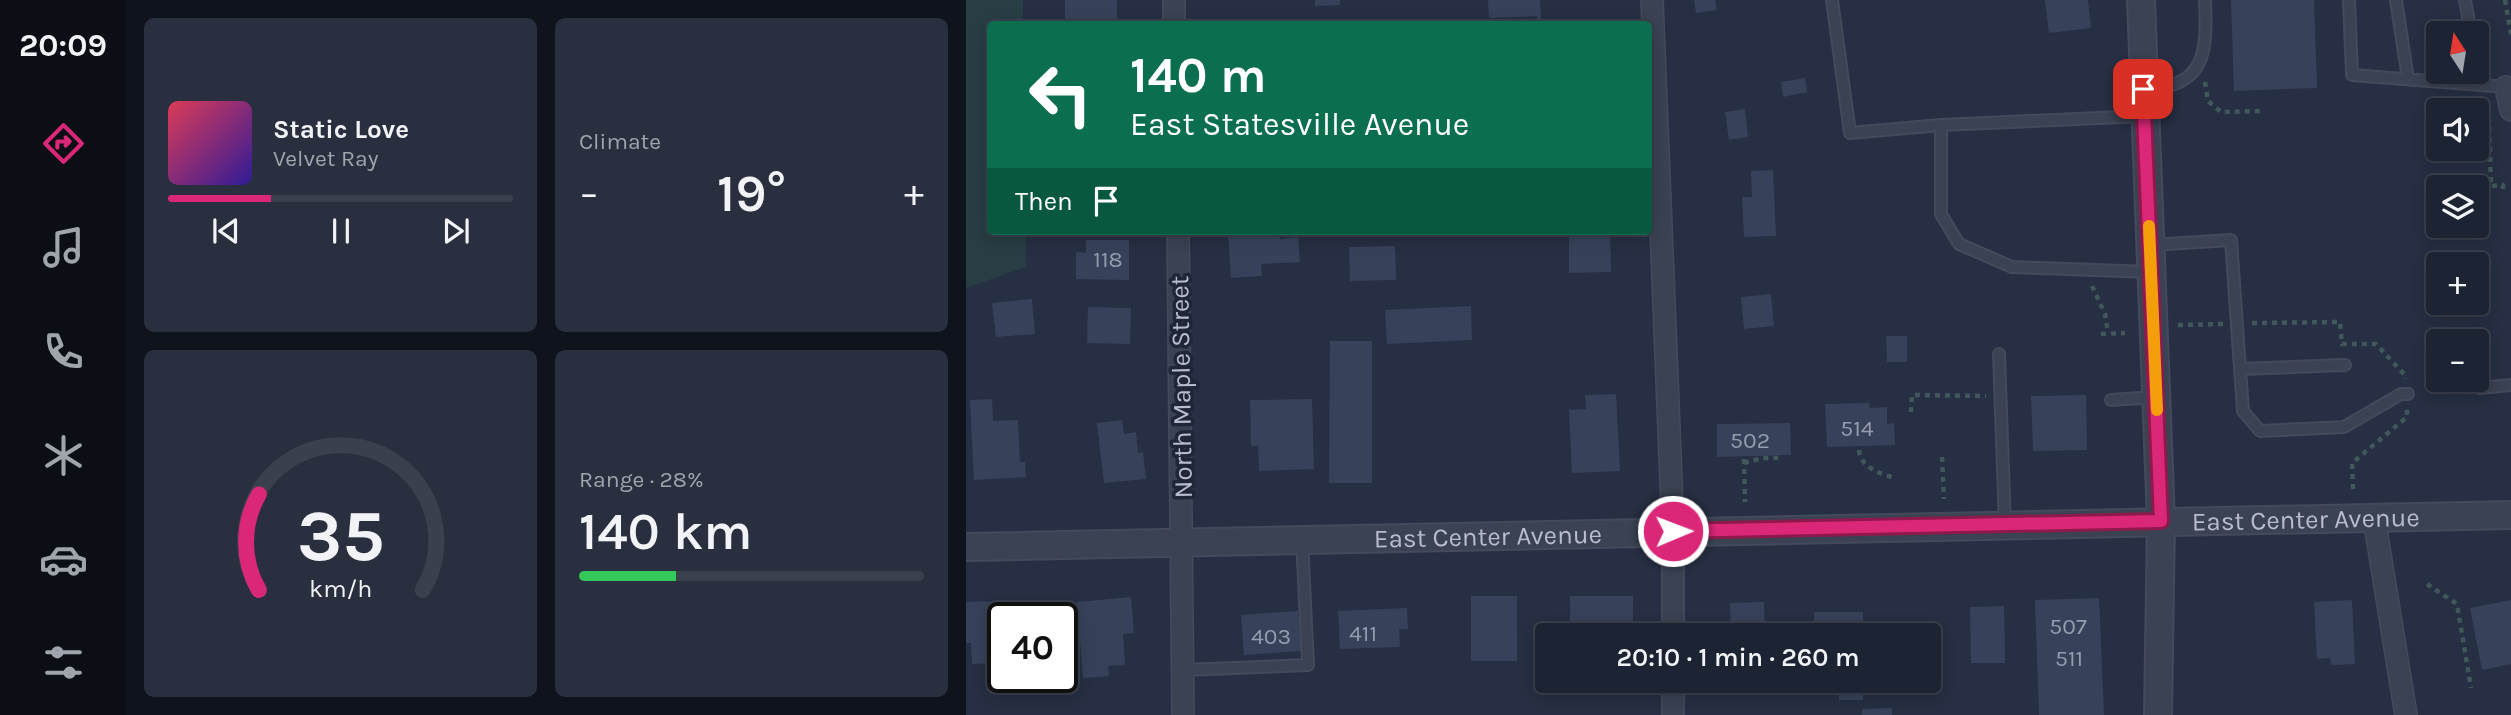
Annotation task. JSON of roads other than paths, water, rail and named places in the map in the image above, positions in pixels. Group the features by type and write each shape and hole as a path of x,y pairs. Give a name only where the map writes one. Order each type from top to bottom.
{"street":[{"path":"1174,0 1174,21"},
{"path":"1651,0 1652,21"},
{"path":"2141,0 2161,521 2158,715"},
{"path":"1652,24 1673,531 1673,623"},
{"path":"2501,87 2511,110"},
{"name":"North Maple Street","path":"1178,235 1183,715"},
{"name":"East Center Avenue","path":"966,547 2511,515"},
{"path":"2374,517 2406,715"},
{"path":"1673,693 1673,715"}],"lane":[{"path":"1832,0 1850,134 1941,125 2144,116"},
{"path":"2143,89 2167,88 2176,84 2185,79 2203,60 2206,44 2205,0"},
{"path":"2349,0 2352,75 2501,87"},
{"path":"2396,0 2408,79"},
{"path":"2465,0 2469,21"},
{"path":"1941,125 1941,214 1959,244 2012,267 2151,272"},
{"path":"2150,245 2231,240 2243,411 2260,431 2344,426 2401,394 2408,394"},
{"path":"1999,354 2006,524"},
{"path":"2240,369 2344,365"},
{"path":"2489,387 2511,386"},
{"path":"2111,401 2156,397"},
{"path":"1183,670 1308,665 1302,539"}]}
